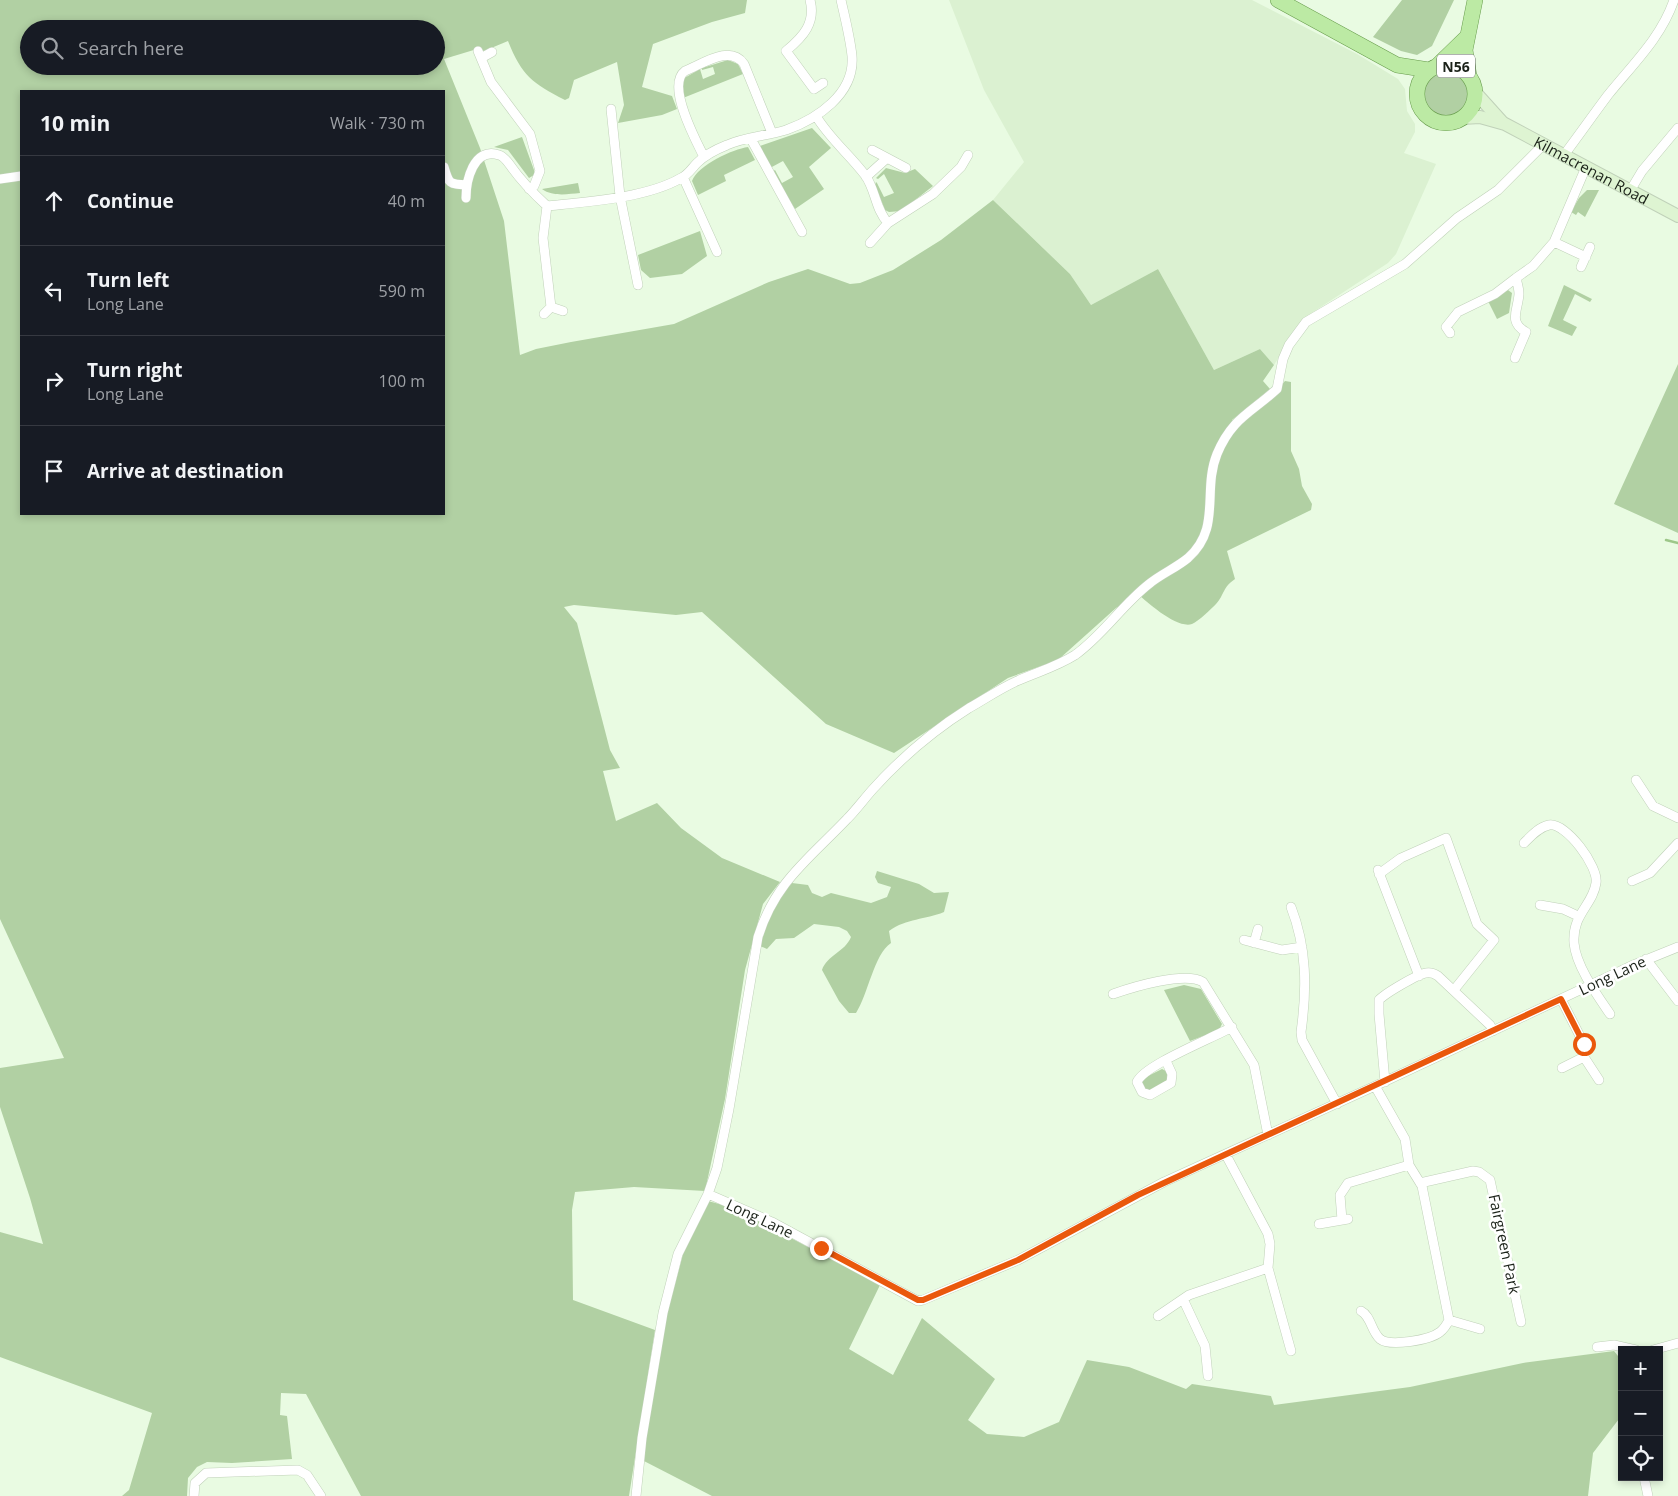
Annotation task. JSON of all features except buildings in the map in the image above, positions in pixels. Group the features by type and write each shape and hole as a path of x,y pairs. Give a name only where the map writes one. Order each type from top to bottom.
{"main road":[{"name":"N56","path":"1278,0 1397,65 1432,68 1452,65 1460,68 1469,76"},
{"name":"N56","path":"1397,65 1418,98 1423,111 1433,119 1450,122 1462,118 1471,109 1475,92 1469,76 1466,59 1467,37 1475,0"},
{"name":"N56","path":"1418,98 1420,83 1432,68 1467,37"},
{"name":"Kilmacrenan Road","path":"1475,92 1505,124"},
{"name":"Kilmacrenan Road","path":"1462,118 1480,117 1505,124 1678,216"}],"street":[{"path":"810,0 812,10 806,32 786,51 814,89 823,83"},
{"path":"466,198 466,185 472,166 483,156 499,154 529,190 547,206 642,193 683,177 704,157 729,144 772,134 816,116 841,94 851,69 849,36 841,0"},
{"path":"1564,155 1607,96 1652,42 1669,14 1674,0"},
{"path":"492,52 480,54 491,82 530,134 540,171 534,186 529,190"},
{"path":"704,157 684,113 678,92 678,81 685,70 720,56 727,54 735,56 744,64 772,134"},
{"path":"611,109 620,196 638,285"},
{"path":"816,116 828,136 866,177 880,215 888,223"},
{"path":"1630,191 1642,172 1678,128"},
{"path":"751,139 802,232"},
{"path":"636,1496 642,1438 667,1294 678,1254 708,1194 725,1131 758,937 764,916 781,887 898,763 928,738 967,709 1006,687 1055,667 1077,653 1148,584 1186,560 1203,540 1210,523 1212,471 1223,441 1232,426 1242,416 1277,389 1283,359 1289,345 1306,322 1404,264 1457,218 1498,190 1543,145"},
{"path":"872,150 906,168"},
{"path":"870,243 888,223 932,194 961,167 968,155"},
{"path":"866,177 886,159"},
{"path":"1450,333 1446,327 1458,312 1495,294 1533,266 1554,242 1586,167"},
{"path":"445,170 448,181 451,184 466,185"},
{"path":"0,179 20,176"},
{"path":"683,177 717,252"},
{"path":"547,206 543,238 551,307"},
{"path":"1554,242 1586,257"},
{"path":"1581,267 1590,247"},
{"path":"1514,358 1526,332 1518,328 1515,320 1519,294 1516,278"},
{"path":"551,307 563,311"},
{"path":"544,314 551,307"},
{"path":"1636,780 1653,806 1678,818"},
{"path":"1524,843 1540,829 1550,824 1562,828 1591,865 1596,885 1578,916 1574,935 1575,947 1591,985 1610,1014"},
{"path":"1419,976 1379,872 1401,858 1446,838 1477,924 1497,941 1454,990"},
{"path":"1632,880 1650,873 1678,844"},
{"path":"1540,905 1563,909 1578,916"},
{"path":"1291,907 1302,947 1305,981 1300,1032 1302,1040 1337,1104"},
{"path":"1254,943 1258,930"},
{"path":"1244,940 1282,950 1302,947"},
{"name":"Long Lane","path":"708,1194 772,1222 918,1300 923,1300 1018,1260 1138,1195 1385,1082 1646,959 1678,946"},
{"path":"1646,959 1678,1001"},
{"path":"1385,1082 1378,1014 1379,1000 1419,976 1426,973 1435,974 1490,1025 1493,1031"},
{"path":"1113,994 1149,984 1194,978 1208,987 1256,1070 1268,1135"},
{"path":"1561,999 1584,1044 1584,1057 1599,1080"},
{"path":"1166,1060 1232,1028"},
{"path":"1562,1068 1584,1057"},
{"path":"1361,1311 1366,1314 1378,1337 1391,1343 1435,1335 1446,1326 1450,1313 1420,1184 1409,1165 1405,1139 1376,1086"},
{"path":"1226,1155 1268,1234 1270,1244 1268,1268 1291,1351"},
{"path":"1319,1224 1345,1220 1340,1195 1348,1184 1409,1165"},
{"name":"Fairgreen Park","path":"1420,1184 1473,1171 1479,1172 1490,1180 1521,1322"},
{"path":"1158,1316 1183,1299 1268,1268"},
{"path":"1183,1299 1205,1346 1208,1376"},
{"path":"1449,1320 1480,1329"},
{"path":"1663,1347 1678,1343"},
{"path":"1597,1347 1618,1346"},
{"path":"194,1496 195,1483 206,1472 292,1470 306,1475 321,1496"},
{"path":"1645,1481 1648,1496"}],"shaded area":[{"path":"0,0 747,0 745,13 712,22 653,44 642,87 672,96 677,109 662,115 618,123 624,105 617,62 574,80 569,98 565,100 544,89 523,71 508,41 484,51 477,49 445,59 445,20 20,20 20,75 445,75 445,61 480,148 504,221 520,355 536,349 674,324 769,282 808,269 850,284 860,283 893,270 941,240 993,200 1070,274 1091,305 1158,269 1214,370 1260,349 1274,365 1263,381 1270,389 1232,420 1236,425 1269,400 1285,381 1291,382 1291,451 1299,469 1302,486 1312,504 1311,510 1227,551 1235,579 1228,585 1219,600 1208,612 1192,624 1186,625 1163,614 1138,594 1116,608 1058,660 1008,678 894,753 826,724 702,612 676,615 574,605 564,607 577,623 610,750 620,768 603,771 616,821 657,803 681,828 722,858 780,882 763,904 745,970 725,1099 705,1191 634,1187 575,1192 572,1210 573,1300 655,1330 629,1496 361,1496 306,1394 281,1393 280,1415 287,1416 292,1459 232,1463 207,1462 197,1467 188,1478 187,1496 122,1496 129,1490 152,1413 0,1357 0,1232 43,1244 0,1107 0,1068 64,1058 0,919"},
{"path":"949,0 1252,0 1357,54 1398,79 1405,89 1407,111 1415,124 1415,132 1404,153 1436,164 1396,254 1388,263 1307,316 1296,329 1274,365 1260,349 1214,370 1158,269 1091,305 1070,274 993,200 1024,162 984,90"},
{"path":"1402,0 1454,0 1432,46 1417,55 1401,51 1373,37"},
{"path":"728,60 738,64 743,74 683,98 681,80 700,69 703,79 715,74 713,67 702,70 702,68"},
{"path":"1447,69 1456,71 1464,76 1469,84 1471,93 1469,102 1464,110 1456,115 1447,117 1438,115 1430,110 1425,102 1423,93 1425,84 1430,76 1438,71"},
{"path":"812,128 831,148 809,167 824,189 795,209 772,172 775,170 782,183 793,177 783,161 770,168 760,146"},
{"path":"522,137 534,170 534,175 529,178 508,150 494,147"},
{"path":"748,147 755,160 724,175 726,181 698,195 692,181 701,169 725,154"},
{"path":"886,168 905,173 915,169 933,186 901,211 889,212 885,210 875,185 876,182 884,197 894,193 884,174 878,179 876,178"},
{"path":"578,183 580,193 556,194 542,189"},
{"path":"1587,190 1599,190 1585,217 1578,212 1576,215 1571,212 1579,198"},
{"path":"700,231 707,256 682,274 650,278 641,270 638,255"},
{"path":"1564,285 1592,299 1590,302 1575,294 1563,320 1577,327 1572,336 1548,326"},
{"path":"1508,290 1512,293 1509,313 1497,319 1488,301"},
{"path":"1678,364 1678,533 1614,504"},
{"path":"877,871 919,884 934,893 949,892 944,912 909,921 889,931 891,943 880,956 856,1013 849,1013 839,1001 822,970 824,965 848,942 851,937 847,931 839,927 814,924 794,938 776,939 767,949 760,946 772,912 780,897 792,883 808,885 812,893 822,897 831,893 871,903 887,897 891,887 878,883 875,877"},
{"path":"1184,985 1201,989 1222,1024 1219,1030 1190,1041 1164,990"},
{"path":"1162,1069 1168,1072 1170,1079 1153,1091 1146,1090 1141,1083 1144,1078"},
{"path":"708,1201 734,1208 880,1285 849,1349 893,1375 922,1318 995,1379 968,1420 987,1434 1024,1437 1059,1422 1087,1360 1129,1367 1186,1389 1192,1384 1271,1396 1274,1405 1410,1387 1523,1363 1614,1351 1618,1356 1618,1420 1593,1453 1588,1496 712,1496 642,1460 665,1322 683,1254"}],"waterway":[{"path":"1666,540 1678,543"}],"route":[{"path":"821,1248 918,1300 928,1299 1018,1260 1164,1182 1376,1086 1561,999 1584,1044"}]}
